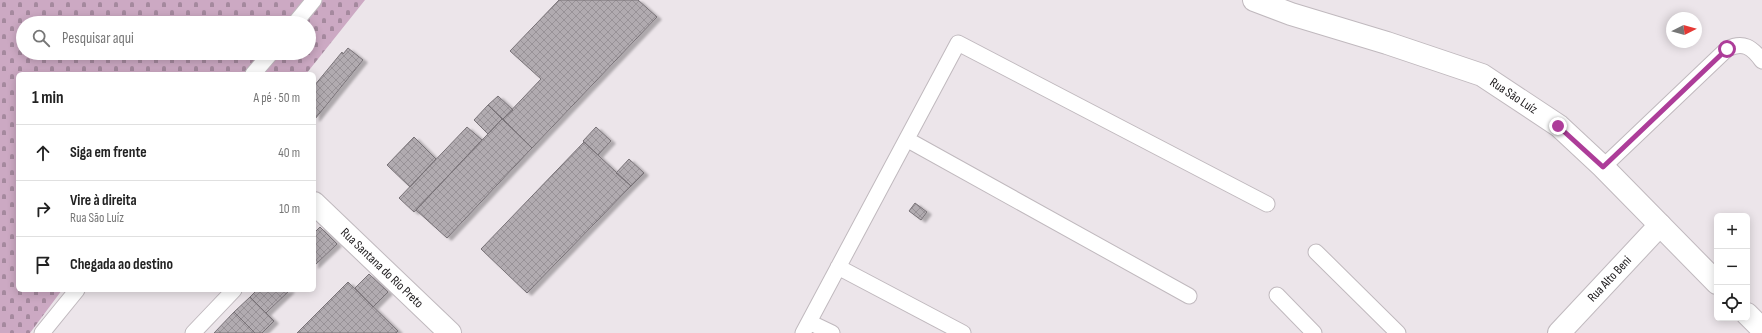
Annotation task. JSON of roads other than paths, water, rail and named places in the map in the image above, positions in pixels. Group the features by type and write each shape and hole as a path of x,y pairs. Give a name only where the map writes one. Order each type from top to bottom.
{"street":[{"name":"Rua São Luíz","path":"1254,0 1291,14 1387,43 1482,75 1558,126 1603,167 1714,280"},
{"name":"Rua Santana do Rio Preto","path":"316,206 450,333"},
{"name":"Rua Alto Beni","path":"1558,333 1660,225"},
{"path":"1750,317 1762,329"}],"lane":[{"path":"301,16 314,0"},
{"path":"832,333 806,327 908,140 958,43 1267,204"},
{"path":"1603,167 1727,49 1737,44 1748,46 1762,61"},
{"path":"255,72 265,60"},
{"path":"908,140 1189,296"},
{"path":"1316,252 1398,333"},
{"path":"838,268 963,333"},
{"path":"42,333 75,292"},
{"path":"193,333 232,292"},
{"path":"1277,295 1314,333"}]}
